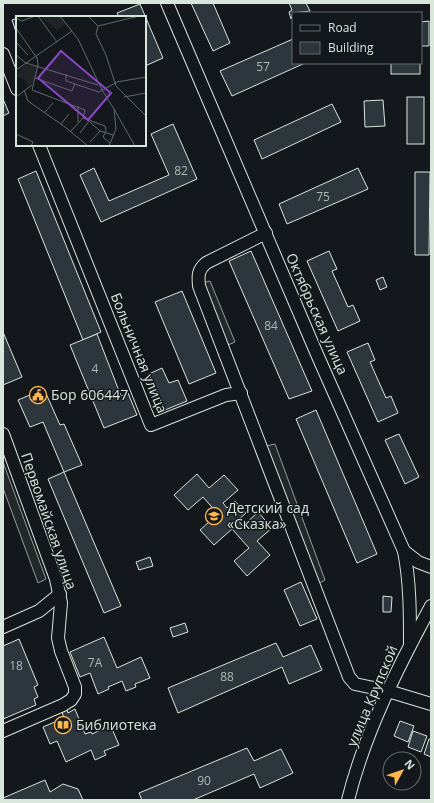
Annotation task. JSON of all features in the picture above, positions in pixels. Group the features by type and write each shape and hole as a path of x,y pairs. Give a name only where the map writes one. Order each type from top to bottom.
{"street":[{"name":"Октябрьская улица","path":"167,3 316,352 404,551 409,573 410,644"},
{"path":"3,54 16,86"},
{"name":"Больничная улица","path":"39,146 151,425 226,395 241,393"},
{"path":"266,234 206,263 200,268 198,276 199,286 349,677 355,684 388,691 431,704"},
{"name":"Первомайская улица","path":"3,434 60,594 61,602 58,638 75,694 67,702 3,730"},
{"path":"404,551 418,562 431,567"},
{"path":"3,627 39,611 60,594"},
{"name":"улица Крупской","path":"348,800 367,742 388,691 410,644 431,606"}],"shaded area":[{"path":"210,281 235,342 228,345 202,283"},
{"path":"275,444 325,580 318,584 266,446"},
{"path":"3,462 46,579 38,583 3,488"}],"building":[{"path":"191,3 213,3 230,43 213,51"},
{"path":"289,3 306,3 310,11 292,12 291,19 289,12 292,10"},
{"path":"140,4 145,16 118,16 117,13"},
{"path":"16,18 16,32 12,20"},
{"path":"146,18 163,58 146,66"},
{"path":"429,21 429,46 422,46 422,22"},
{"path":"292,39 292,64 303,64 232,96 220,71"},
{"path":"391,64 420,64 420,74 391,74"},
{"path":"407,97 424,97 424,144 407,144"},
{"path":"3,99 9,113 3,116"},
{"path":"383,100 385,126 365,127 364,101"},
{"path":"332,104 341,122 262,159 254,140"},
{"path":"173,124 197,179 101,222 80,175 94,168 109,201 169,175 151,134"},
{"path":"358,168 368,189 287,224 279,204"},
{"path":"36,171 101,332 83,340 18,179"},
{"path":"415,172 430,172 429,255 415,255"},
{"path":"251,251 312,391 289,399 229,261"},
{"path":"329,251 337,269 332,271 348,307 353,305 360,321 338,331 307,261"},
{"path":"383,277 387,287 380,290 376,280"},
{"path":"182,291 216,373 189,384 155,302"},
{"path":"3,332 22,377 3,385"},
{"path":"97,334 121,396 128,393 137,415 104,428 70,345"},
{"path":"368,343 375,360 370,362 386,398 391,396 398,413 378,422 347,352"},
{"path":"162,368 169,383 178,380 187,401 165,410 149,374"},
{"path":"44,389 60,425 64,424 82,465 64,472 43,422 30,427 18,400"},
{"path":"316,410 377,554 357,563 296,419"},
{"path":"399,434 419,477 405,484 385,440"},
{"path":"64,472 121,606 104,613 48,479"},
{"path":"197,474 209,488 224,475 238,490 223,503 227,508 235,501 246,513 238,520 243,526 258,512 272,528 257,541 270,555 247,576 234,561 249,548 232,529 214,545 200,530 218,514 203,497 188,510 174,495"},
{"path":"150,557 153,566 139,570 136,562"},
{"path":"301,582 317,619 300,626 284,590"},
{"path":"383,596 392,597 391,612 383,612"},
{"path":"185,623 188,632 173,637 170,628"},
{"path":"104,637 117,668 141,657 150,678 135,684 136,687 126,691 122,681 108,687 109,689 98,694 90,673 80,677 70,652"},
{"path":"19,639 38,685 34,687 38,697 34,699 36,705 3,719 3,646"},
{"path":"276,643 283,657 311,645 322,670 289,684 282,667 178,713 168,688"},
{"path":"75,709 85,734 91,732 92,734 101,730 100,728 110,724 119,745 104,751 106,755 95,760 91,750 66,762 57,741 50,744 43,727 64,718 62,712 67,710 68,713"},
{"path":"400,721 414,726 408,742 394,736"},
{"path":"413,731 427,736 421,751 408,747"},
{"path":"429,739 431,739 431,757 424,754"},
{"path":"247,748 254,761 281,749 293,773 260,788 254,774 193,800 142,800 139,793"},
{"path":"45,780 50,792 63,784 78,789 83,800 3,800 3,798"}],"place":[{"name":"Бор 606447","path":"38,395"},
{"name":"Детский сад «Сказка»","path":"214,516"},
{"name":"Библиотека","path":"63,725"}]}
